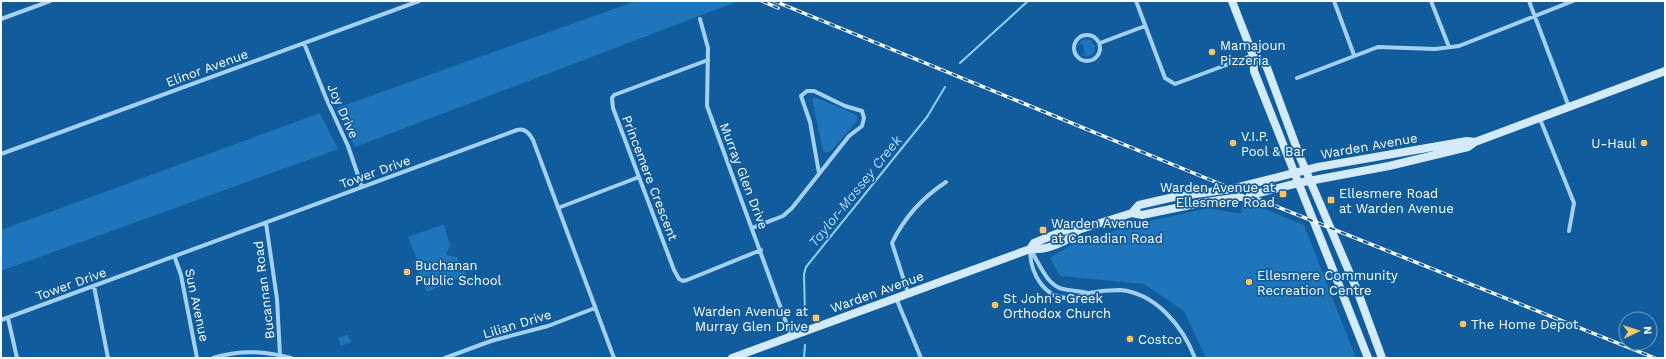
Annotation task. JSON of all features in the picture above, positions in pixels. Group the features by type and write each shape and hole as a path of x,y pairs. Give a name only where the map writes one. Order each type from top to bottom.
{"main road":[{"path":"1232,1 1252,54 1254,71 1368,358"},
{"path":"1252,54 1266,65 1310,180 1357,290 1382,358"},
{"name":"Warden Avenue","path":"732,358 1030,249 1034,243 1068,229 1078,230 1132,213 1142,215 1200,203 1247,196 1310,180 1424,158 1468,147 1474,142 1665,71"},
{"name":"Warden Avenue","path":"1132,213 1139,205 1174,197 1231,189 1306,170 1467,141 1474,142"}],"street":[{"path":"1,19 50,1"},
{"name":"Elinor Avenue","path":"1,154 419,1"},
{"path":"1136,1 1165,78 1175,84 1252,54"},
{"path":"1334,1 1354,55"},
{"path":"1431,1 1449,48"},
{"path":"1529,1 1569,107"},
{"path":"1297,78 1378,47 1435,49 1459,46 1573,1"},
{"name":"Murray Glen Drive","path":"700,20 707,41 707,106 792,336"},
{"path":"1100,43 1145,26"},
{"path":"1091,34 1100,43 1100,52 1094,59 1085,61 1077,57 1075,53 1074,44 1082,35 1091,34"},
{"name":"Joy Drive","path":"304,43 326,98 348,146 362,187"},
{"name":"Princemere Crescent","path":"708,60 619,93 612,98 613,108 674,270 679,279 683,281 687,280 760,250"},
{"path":"752,228 783,216 792,208 819,174 849,136 862,126 864,115 862,111 845,106 814,91 807,91 802,96 802,101 810,122 819,174"},
{"path":"1540,118 1574,203 1568,231"},
{"name":"Tower Drive","path":"1,320 174,258 362,187 523,129 529,133 533,140 614,358"},
{"path":"558,208 639,177"},
{"path":"908,293 892,243 898,229 928,194 946,182"},
{"name":"Bucannan Road","path":"266,223 277,299 280,355"},
{"path":"1030,249 1030,260 1036,276 1049,292 1062,297 1073,298 1089,293 1119,290 1145,298 1169,315 1185,337 1195,358"},
{"path":"1030,249 1047,277 1055,285 1063,289 1089,293"},
{"name":"Sun Avenue","path":"174,258 181,275 197,358"},
{"path":"94,286 108,358"},
{"path":"896,298 920,358"},
{"name":"Lilian Drive","path":"445,358 491,340 548,326 595,308"},
{"path":"8,318 17,358"},
{"path":"213,358 226,354 247,352 280,355 291,358"}],"shaded area":[{"path":"636,1 736,2 355,147 337,108"},
{"path":"1085,39 1091,40 1095,46 1094,53 1088,57 1081,55 1085,54 1082,44 1077,46"},
{"path":"814,97 857,116 857,121 831,151 825,153 823,151 812,99"},
{"path":"320,113 338,149 1,271 1,230"},
{"path":"1242,200 1304,225 1356,358 1206,358 1184,311 1144,284 1060,276 1050,258 1073,244 1137,224 1208,208 1241,214"},
{"path":"444,224 450,245 446,255 457,257 466,275 427,292 413,261 417,259 408,237"},
{"path":"348,335 351,342 341,346 338,338"}],"waterway":[{"name":"Taylor-Massey Creek","path":"960,63 1028,1"},
{"name":"Taylor-Massey Creek","path":"805,315 804,274 806,267 927,117 945,87"},
{"name":"Taylor-Massey Creek","path":"804,358 805,345"}],"railway":[{"path":"762,1 778,8"},
{"path":"774,1 1208,179 1655,358"}],"place":[{"name":"Mamajoun Pizzeria","path":"1212,52"},
{"name":"V.I.P. Pool & Bar","path":"1233,143"},
{"name":"U-Haul","path":"1644,143"},
{"name":"Warden Avenue at Ellesmere Road","path":"1283,194"},
{"name":"Ellesmere Road at Warden Avenue","path":"1331,200"},
{"name":"Warden Avenue at Canadian Road","path":"1043,230"},
{"name":"Buchanan Public School","path":"407,272"},
{"name":"Ellesmere Community Recreation Centre","path":"1249,282"},
{"name":"St John's Greek Orthodox Church","path":"995,305"},
{"name":"Warden Avenue at Murray Glen Drive","path":"816,318"},
{"name":"The Home Depot","path":"1463,324"},
{"name":"Costco","path":"1130,339"}]}
